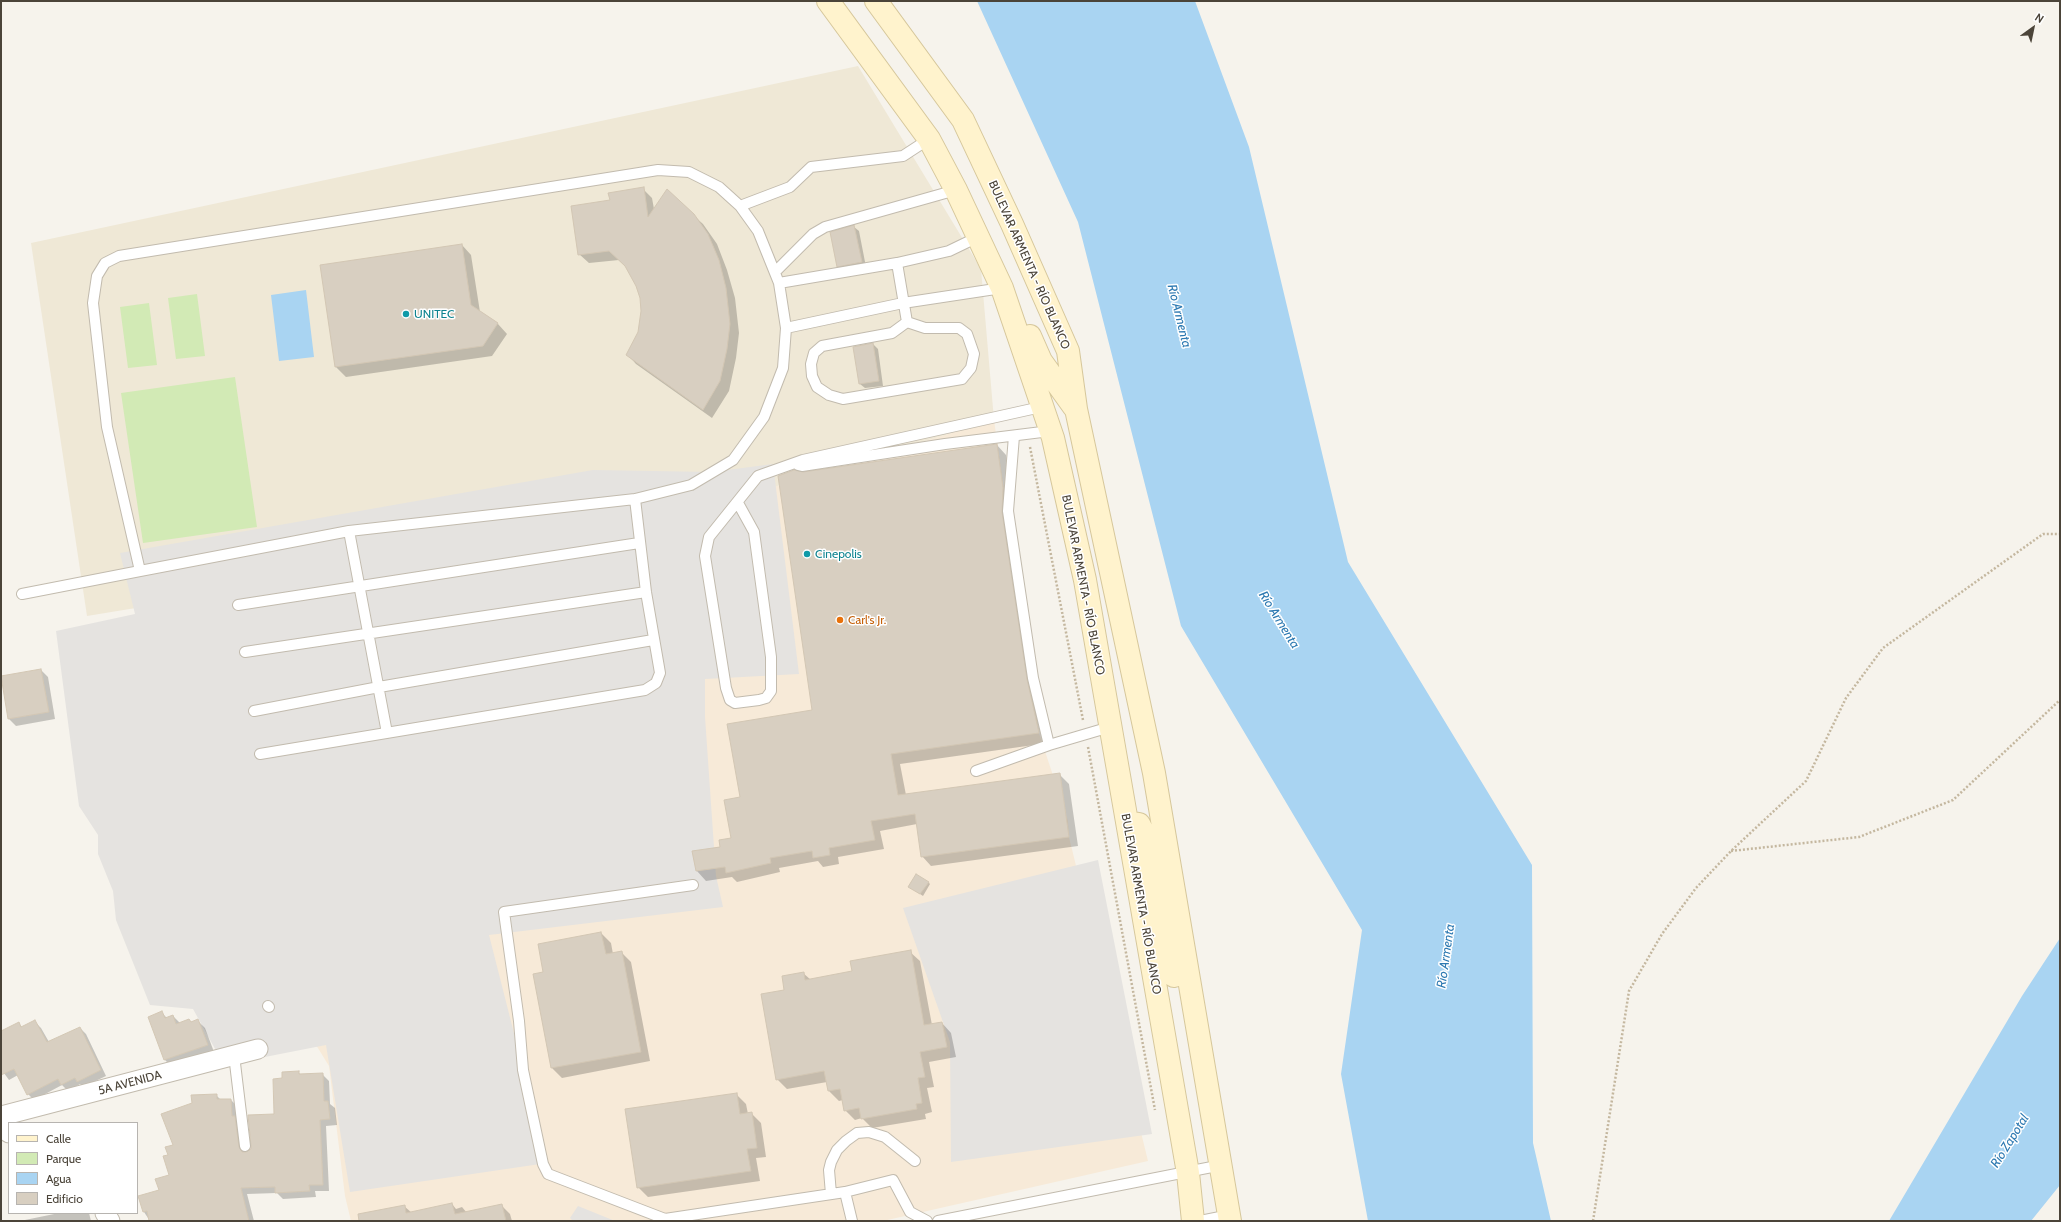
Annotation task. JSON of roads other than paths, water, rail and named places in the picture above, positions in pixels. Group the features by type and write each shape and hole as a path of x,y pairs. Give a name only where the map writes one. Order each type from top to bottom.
{"main road":[{"name":"BULEVAR ARMENTA - RÍO BLANCO","path":"828,1 929,139 956,190 1002,288 1050,431 1085,580 1188,1173 1194,1221"},
{"name":"BULEVAR ARMENTA - RÍO BLANCO","path":"876,1 963,120 1012,224 1068,351 1076,409 1154,773 1230,1218"},
{"path":"967,214 981,222 1041,361 1076,409"},
{"path":"1127,822 1139,824 1150,846 1183,1023 1191,1043 1202,1048"}],"street":[{"name":"5A AVENIDA","path":"1,1116 258,1049"}],"lane":[{"path":"740,206 790,187 811,167 903,156 929,139"},
{"path":"22,594 349,531 635,499 691,485 733,460 764,417 783,368 786,328 779,283 758,231 740,206 719,187 689,172 658,170 119,256 105,263 97,276 93,303 106,419 140,571"},
{"path":"774,272 813,234 825,227 956,190"},
{"path":"779,283 897,263 949,251 978,237"},
{"path":"897,263 907,322"},
{"path":"786,328 904,303 1002,288"},
{"path":"907,322 924,328 959,328 967,334 974,354 971,368 962,379 843,399 829,396 817,387 812,376 811,364 814,353 822,346 892,333 907,322"},
{"path":"738,503 754,532 771,657 771,691 766,698 735,703 730,700 726,688 705,556 708,537 723,517 738,503 758,476 790,463 1041,407"},
{"path":"790,463 802,466 945,444 1050,431"},
{"path":"1014,436 1008,512 1033,678 1049,745"},
{"path":"260,754 645,690 656,683 660,673 653,640 646,592 635,499"},
{"path":"349,531 387,733"},
{"path":"238,605 639,543"},
{"path":"245,652 646,592"},
{"path":"254,711 379,687 653,640"},
{"path":"976,771 1049,745 1110,726"},
{"path":"693,885 504,912 523,1070 542,1164 548,1174 665,1219 845,1192 893,1180 910,1212 927,1221"},
{"path":"234,1055 245,1146"},
{"path":"830,1194 829,1170 831,1162 837,1150 857,1133 869,1132 885,1137 915,1161"},
{"path":"938,1221 1188,1173 1222,1165"},
{"path":"845,1192 852,1221"},
{"path":"1200,1221 1230,1218"}],"water":[{"name":"Río Armenta","path":"977,1 1195,1 1249,147 1348,562 1532,865 1533,1143 1551,1221 1368,1221 1341,1074 1362,930 1181,626 1078,222"},
{"path":"306,290 314,357 279,361 271,295"},
{"name":"Río Zapotal","path":"2060,938 2060,1185 2031,1221 1889,1221 2022,996"}],"place":[{"name":"UNITEC","path":"406,314"},
{"name":"Cinepolis","path":"807,554"},
{"name":"Carl's Jr.","path":"840,620"}]}
